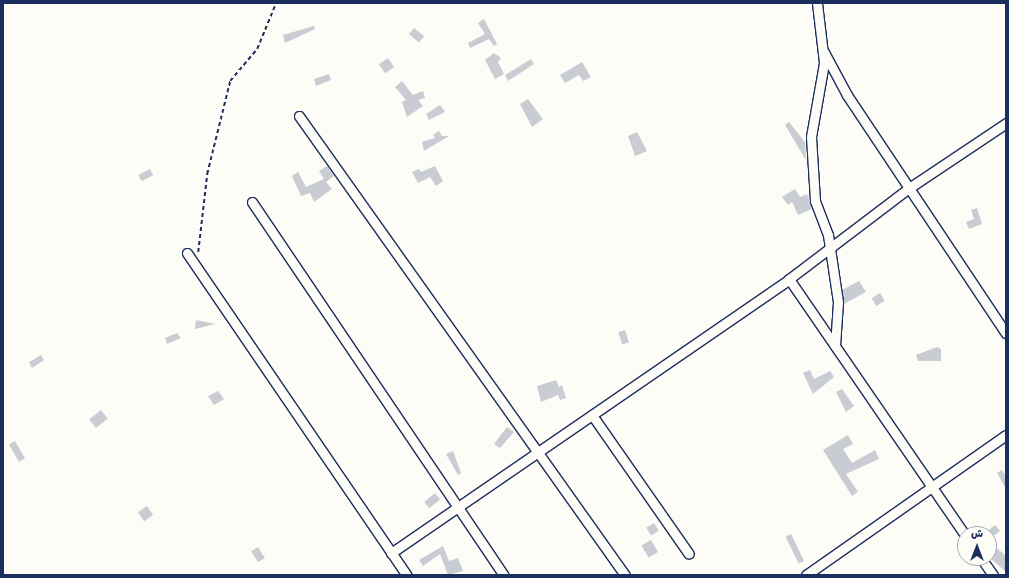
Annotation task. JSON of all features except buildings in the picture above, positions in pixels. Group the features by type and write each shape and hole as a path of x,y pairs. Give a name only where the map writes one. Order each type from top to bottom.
{"street":[{"path":"817,3 824,62 810,137 814,201 828,236 838,302 835,346"},
{"path":"822,48 847,95 1006,332"},
{"path":"300,116 625,575"},
{"path":"391,553 789,280 831,250 909,188 1006,123"},
{"path":"252,202 504,575"},
{"path":"187,253 407,575"},
{"path":"789,280 959,526"},
{"path":"592,415 690,554"},
{"path":"806,575 1006,435"},
{"path":"987,566 993,575"}],"path":[{"path":"196,266 207,174 230,81 257,49 276,3"}]}
